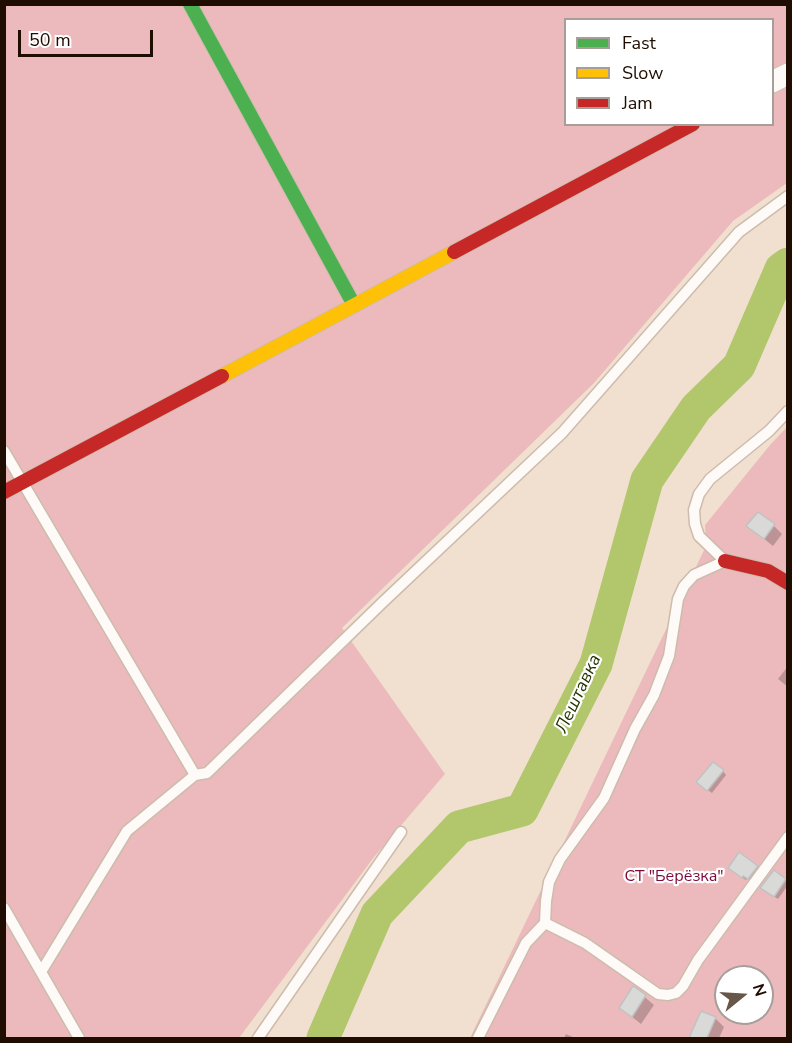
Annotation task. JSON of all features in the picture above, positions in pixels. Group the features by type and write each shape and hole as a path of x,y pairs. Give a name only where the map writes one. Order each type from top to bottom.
{"street":[{"path":"190,4 354,305"},
{"path":"774,81 788,74"},
{"path":"4,492 689,126"},
{"path":"725,561 768,571 788,583"}],"lane":[{"path":"40,972 127,831 195,775 207,773 562,433 739,232 788,196"},
{"path":"478,1038 526,943 545,923 549,882 560,859 604,798 634,729 654,695 669,656 678,599 684,586 694,575 725,561 699,536 694,524 694,510 699,494 710,479 769,431 788,411"},
{"path":"4,451 195,775"},
{"path":"258,1038 401,832"},
{"path":"545,923 585,943 658,994 676,993 788,837"},
{"path":"4,908 79,1038"}],"green space":[{"path":"5,5 787,5 787,183 733,221 594,383 342,628 445,774 374,857 239,1038 5,1038"},
{"name":"СТ \"Берёзка\"","path":"787,427 787,1038 470,1038 706,546 705,525"}],"building":[{"path":"758,512 775,524 764,539 746,526"},
{"path":"713,762 724,770 707,791 696,782"},
{"path":"739,852 758,866 748,879 743,876 742,878 728,868"},
{"path":"774,870 786,879 774,897 760,888"},
{"path":"633,986 646,995 632,1017 619,1008"},
{"path":"701,1011 714,1016 707,1038 689,1038"}],"waterway":[{"name":"Лештавка","path":"323,1038 377,914 459,827 522,810 596,664 647,480 696,408 739,366 781,269 788,264"}],"traffic: fast":[{"path":"190,4 354,305"}],"traffic: slow":[{"path":"222,376 454,252"}],"traffic: jam":[{"path":"454,252 689,126"},
{"path":"4,492 222,376"},
{"path":"725,561 768,571 788,583"}]}
